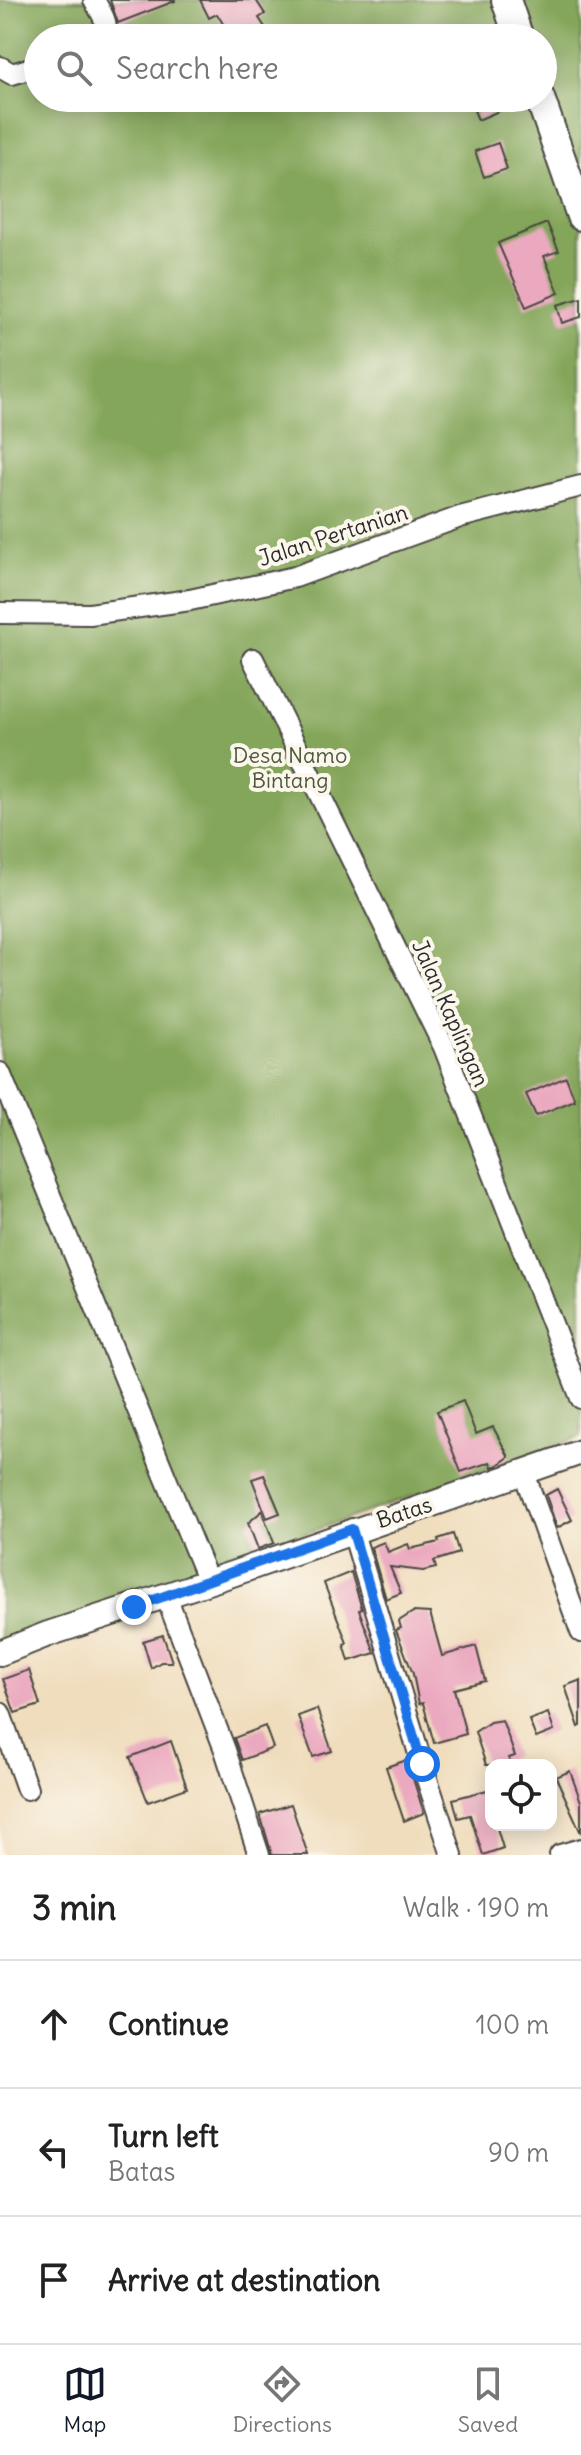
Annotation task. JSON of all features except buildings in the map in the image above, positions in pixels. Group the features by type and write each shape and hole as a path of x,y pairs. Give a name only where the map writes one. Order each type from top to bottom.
{"main road":[{"path":"506,0 514,24"},
{"path":"545,112 581,216"}],"street":[{"path":"94,0 107,24"},
{"path":"0,67 12,74 24,70"},
{"name":"Jalan Pertanian","path":"0,613 90,614 205,597 295,577 460,517 581,486"},
{"name":"Jalan Kaplingan","path":"253,659 444,1047 581,1398"},
{"path":"0,1073 208,1581"},
{"name":"Batas","path":"0,1653 581,1452"},
{"path":"524,1473 581,1632"},
{"path":"352,1529 452,1855"},
{"path":"166,1596 225,1750 259,1855"},
{"path":"0,1713 27,1789"},
{"path":"560,1855 581,1849"}],"green space":[{"name":"Desa Namo Bintang","path":"0,0 581,0 581,1437 0,1644"}],"route":[{"path":"134,1607 352,1529 422,1764"}]}
